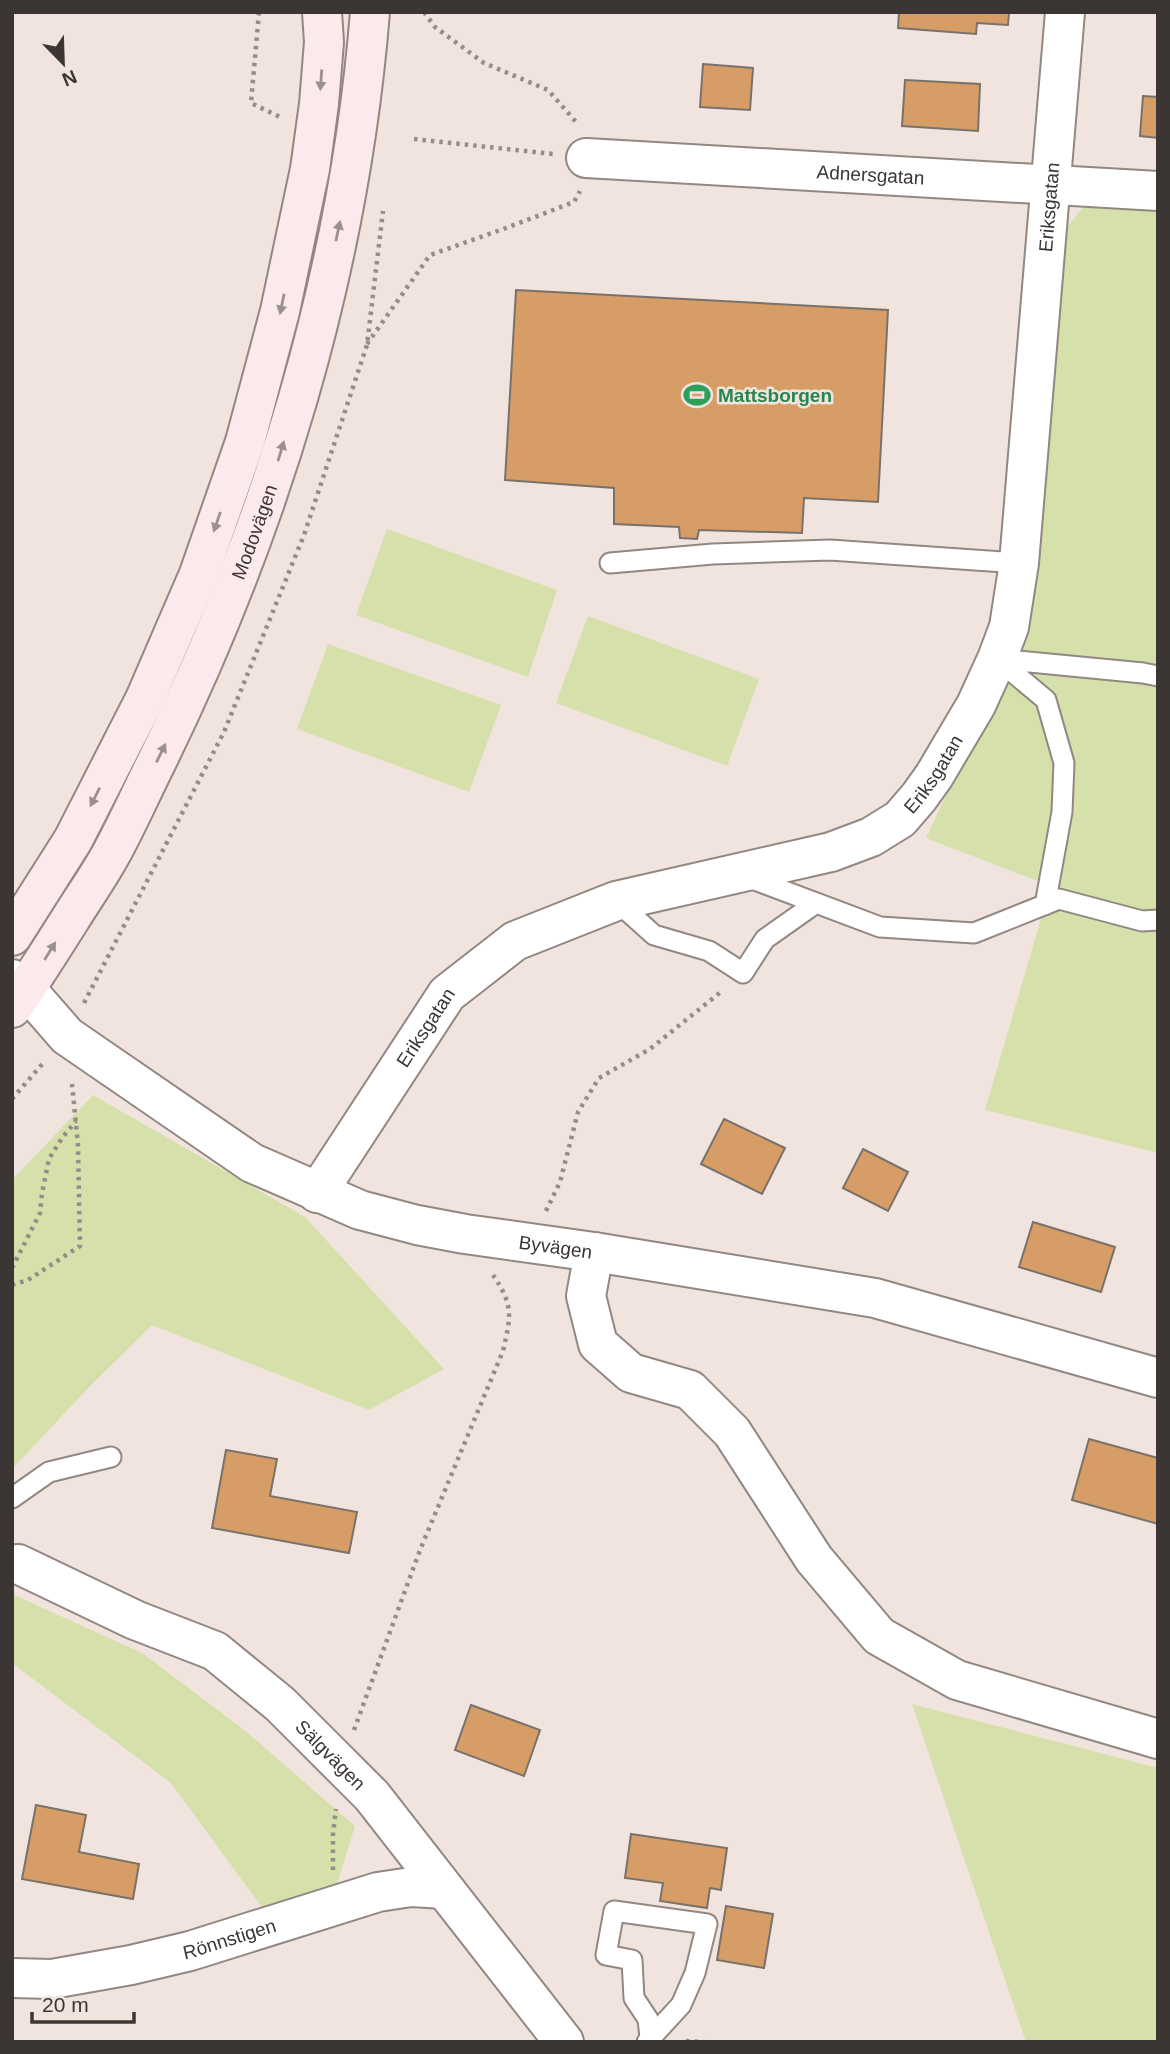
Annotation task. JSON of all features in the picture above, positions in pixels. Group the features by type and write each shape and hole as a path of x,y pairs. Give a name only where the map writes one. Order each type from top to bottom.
{"main road":[{"name":"Modovägen","path":"12,936 73,840 145,699 199,574 245,442 280,312 310,169 324,42 322,12"},
{"name":"Modovägen","path":"16,990 111,854 180,715 238,578 280,457 320,320 349,178 368,45 370,12"}],"street":[{"name":"Eriksgatan","path":"317,1193 447,994 515,941 616,901 831,852 871,837 900,819 934,776 976,705 998,659 1009,627 1019,563 1065,12"},
{"name":"Adnersgatan","path":"586,158 1158,191"},
{"name":"Byvägen","path":"16,990 68,1036 252,1163 360,1210 417,1226 875,1298 1158,1378"},
{"path":"594,1252 586,1296 598,1344 631,1373 690,1390 732,1432 814,1559 879,1636 957,1680 1158,1739"},
{"name":"Sälgvägen","path":"15,1558 135,1620 215,1651 280,1704 372,1796 564,2042"},
{"name":"Rönnstigen","path":"12,1978 52,1979 131,1965 190,1951 379,1892 411,1887 444,1889"}],"lane":[{"path":"610,563 713,554 830,550 1019,563"},
{"path":"998,659 1158,676"},
{"path":"998,659 1046,700 1064,763 1062,812 1045,905"},
{"path":"736,872 880,927 974,933 1059,899 1142,920 1158,920"},
{"path":"616,901 654,935 709,951 743,973 765,939 816,903"},
{"path":"12,1498 49,1472 111,1457"},
{"path":"614,1911 707,1924 695,1973 681,2005 648,2040 648,2019 634,1998 632,1960 606,1955 614,1911"}],"path":[{"path":"259,12 251,103 286,120"},
{"path":"367,345 430,255 574,202 587,179 586,158 576,122 548,90 484,63 435,27 424,12"},
{"path":"414,139 586,158"},
{"path":"531,1244 560,1182 578,1112 599,1078 650,1049 711,1002 743,973"},
{"path":"12,1285 28,1280 80,1246 78,1145 68,1036"},
{"path":"12,1268 40,1213 49,1160 76,1121"},
{"path":"336,1906 333,1834 342,1764 420,1550 503,1351 509,1323 509,1304 499,1284 465,1234"}],"green space":[{"path":"1085,205 1158,209 1158,1153 985,1110 1045,905 1048,885 926,838 1009,660 1065,230"},
{"path":"387,529 557,590 528,677 356,615"},
{"path":"588,616 759,679 727,766 556,703"},
{"path":"328,644 501,705 469,792 297,729"},
{"path":"93,1095 305,1217 444,1369 369,1410 152,1325 12,1469 12,1180"},
{"path":"12,1594 142,1653 243,1729 355,1826 333,1897 269,1917 171,1783 12,1663"},
{"path":"912,1704 1158,1768 1158,2042 1026,2042"}],"building":[{"path":"899,12 1009,12 1008,25 977,23 976,34 898,28"},
{"path":"703,64 753,68 750,110 700,107"},
{"path":"905,80 980,84 978,131 902,126"},
{"path":"1143,96 1158,97 1158,138 1140,136"},
{"name":"Mattsborgen","path":"516,290 888,310 878,502 804,498 802,533 699,530 697,539 680,538 679,527 614,524 614,488 505,480"},
{"path":"724,1119 785,1148 762,1194 701,1164"},
{"path":"863,1149 908,1172 888,1211 843,1188"},
{"path":"1033,1222 1115,1247 1101,1292 1019,1267"},
{"path":"1089,1439 1158,1458 1158,1524 1072,1500"},
{"path":"226,1450 277,1459 270,1496 357,1512 349,1553 212,1528"},
{"path":"471,1705 540,1730 524,1776 455,1750"},
{"path":"36,1805 86,1815 79,1852 139,1864 133,1899 22,1879"},
{"path":"631,1834 727,1848 721,1890 710,1888 707,1908 660,1901 663,1883 625,1878"},
{"path":"726,1906 773,1914 764,1968 717,1960"}],"place":[{"name":"Mattsborgen","path":"697,395"}]}
